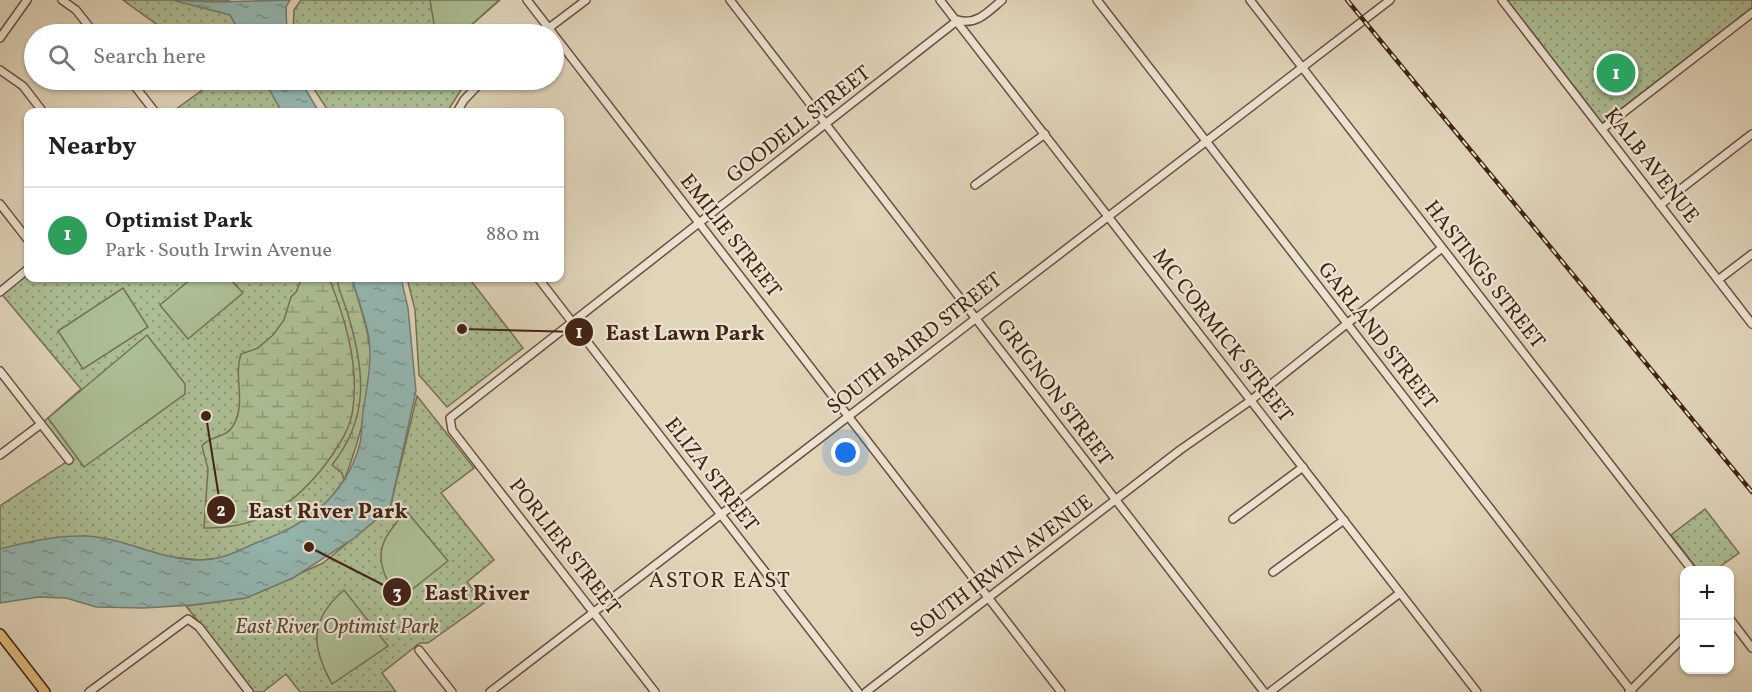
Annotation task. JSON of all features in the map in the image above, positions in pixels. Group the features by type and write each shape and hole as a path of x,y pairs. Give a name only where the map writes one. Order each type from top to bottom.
{"main road":[{"path":"0,634 45,692"}],"street":[{"path":"0,38 27,0"},
{"path":"62,0 76,10 87,24"},
{"name":"EMILIE STREET","path":"527,0 546,24"},
{"path":"554,24 586,0"},
{"name":"GRIGNON STREET","path":"730,0 1264,692"},
{"name":"MC CORMICK STREET","path":"940,0 958,20 1477,692"},
{"name":"GOODELL STREET","path":"449,421 452,415 571,321 958,20 968,24 975,21 1002,0"},
{"name":"GARLAND STREET","path":"1097,0 1631,692"},
{"name":"HASTINGS STREET","path":"1250,0 1689,566"},
{"name":"SOUTH BAIRD STREET","path":"490,692 976,318 1110,218 1390,0"},
{"name":"KALB AVENUE","path":"1502,0 1752,324"},
{"path":"1602,129 1752,13"},
{"name":"EMILIE STREET","path":"564,47 1061,692"},
{"path":"0,70 24,87"},
{"path":"26,90 41,108"},
{"path":"138,90 152,108"},
{"path":"459,108 474,90"},
{"path":"975,185 1045,134"},
{"path":"1660,205 1752,134"},
{"path":"0,204 24,235"},
{"name":"SOUTH IRWIN AVENUE","path":"866,692 1180,450 1250,401 1442,248"},
{"path":"1718,280 1752,254"},
{"path":"0,292 24,272"},
{"name":"ELIZA STREET","path":"541,282 858,692"},
{"path":"0,371 69,460"},
{"name":"PORLIER STREET","path":"449,421 452,430 655,692"},
{"path":"0,455 40,424"},
{"path":"1233,519 1303,467"},
{"path":"1273,572 1344,520"},
{"path":"1270,692 1400,592"},
{"path":"89,692 188,619 199,627 249,692"},
{"path":"1731,620 1752,648"},
{"path":"1631,692 1680,641"},
{"path":"419,650 452,692"}],"green space":[{"path":"123,0 229,0 230,15 235,24 156,24"},
{"path":"301,0 500,0 472,24 293,24 294,10"},
{"path":"430,0 498,1 472,24 434,24"},
{"path":"1507,0 1752,0 1752,9 1602,123"},
{"path":"202,90 270,90 280,108 178,108"},
{"path":"315,90 461,90 450,108 326,108"},
{"path":"24,272 24,282 353,282 369,337 371,379 344,480 327,503 310,518 283,533 226,558 200,560 162,556 140,548 86,536 0,549 0,506 69,460 41,424 81,389 0,292"},
{"path":"187,282 233,282 243,293 188,339 160,305"},
{"path":"300,282 330,282 345,325 354,375 352,415 347,429 328,461 303,490 289,502 259,519 224,527 204,528 208,469 202,446 209,440 226,433 233,426 240,399 238,372 241,354 258,348 273,335 284,320 291,297"},
{"path":"338,282 353,282 370,352 369,390 356,447 344,480 342,473 332,465 353,430 358,412 360,376 354,338"},
{"path":"408,282 472,282 523,348 447,407 419,375 415,310"},
{"path":"123,288 148,327 83,369 58,331"},
{"path":"147,335 185,384 185,394 84,467 48,418"},
{"name":"East River Optimist Park","path":"417,396 474,468 441,493 494,560 467,582 484,603 428,643 420,643 382,673 396,692 300,692 286,674 263,692 254,692 186,606 246,598 323,563 390,508"},
{"path":"1705,509 1739,553 1721,566 1695,566 1671,535"},
{"path":"408,513 448,561 400,599 389,583 381,557 385,539 398,520"},
{"path":"344,590 388,646 332,684 320,658 317,634 324,612"}],"water":[{"path":"172,0 215,2 290,0 286,7 287,24 235,24 230,15"},
{"path":"270,90 306,90 317,108 280,108"},
{"path":"353,282 402,282 408,308 416,391 390,508 353,539 293,578 246,598 144,608 96,607 66,598 39,597 0,603 0,549 43,540 86,536 115,541 172,557 210,560 278,534 310,516 335,492 346,477 360,443 370,358 366,324"}],"railway":[{"path":"1347,0 1752,492"}],"place":[{"name":"Optimist Park","path":"1616,73"},
{"name":"East Lawn Park","path":"462,329"},
{"name":"East River Park","path":"206,416"},
{"name":"East River","path":"309,547"}],"district":[{"name":"ASTOR EAST","path":"720,581"}]}
